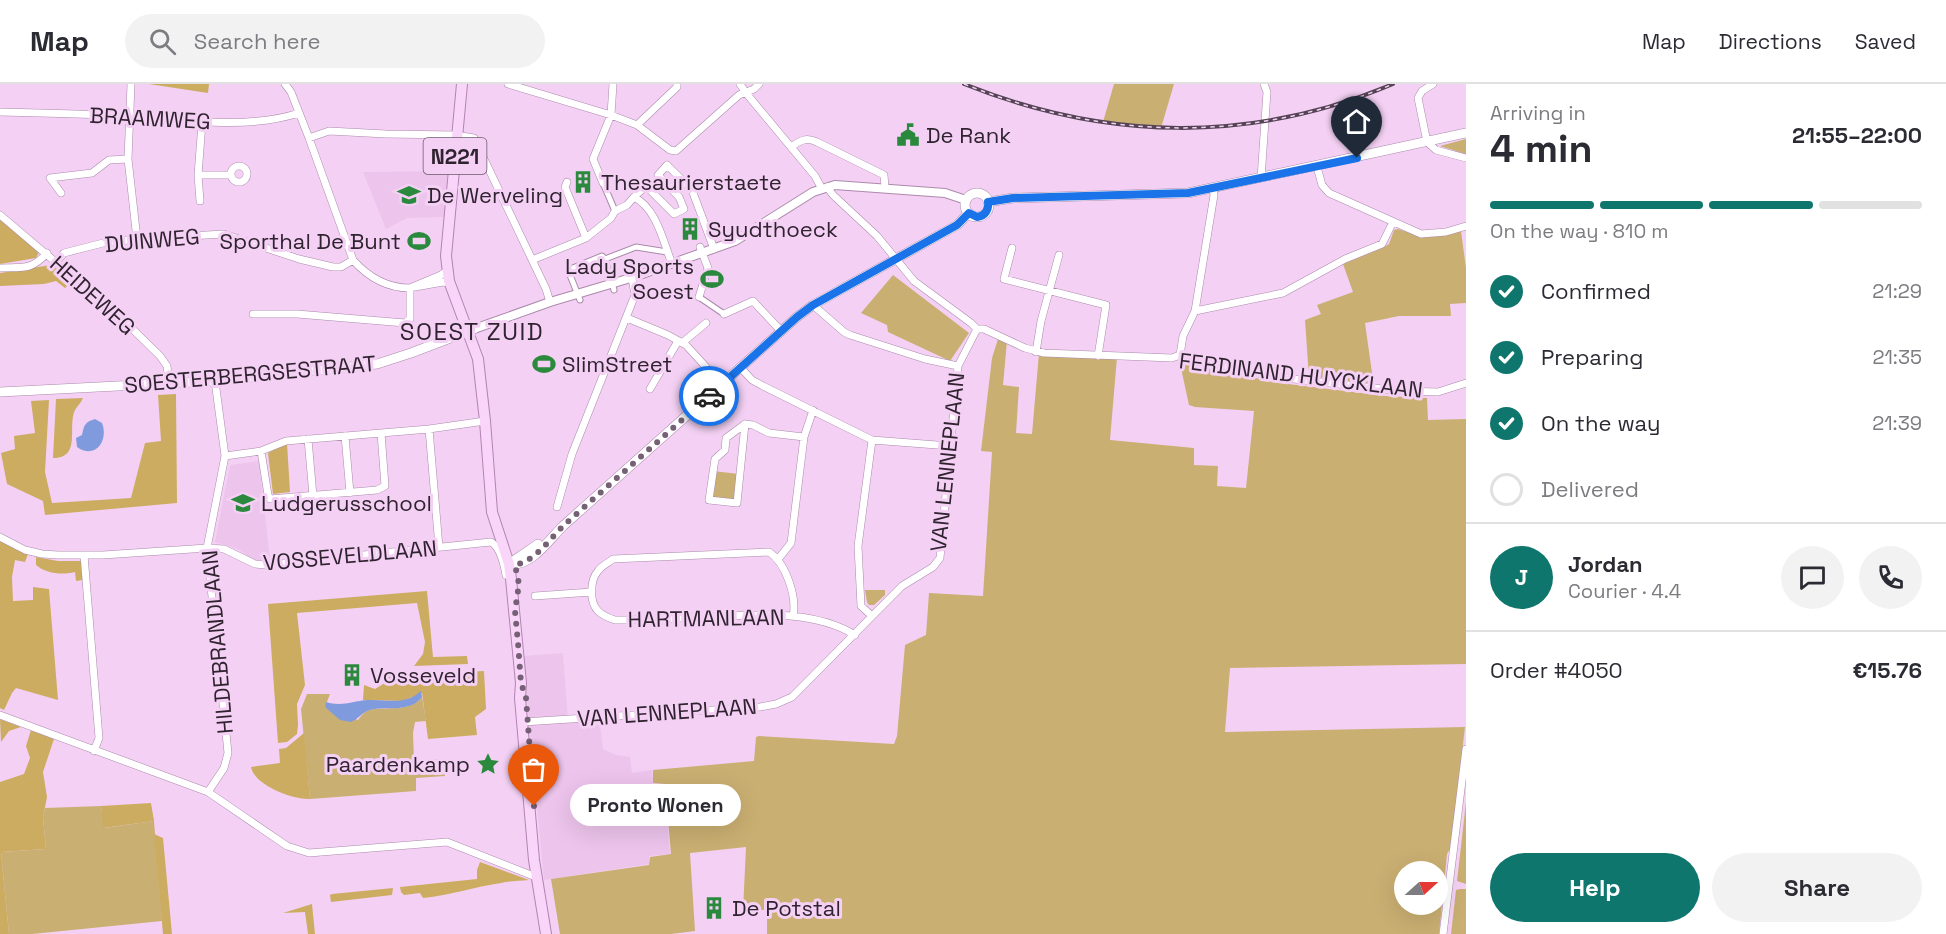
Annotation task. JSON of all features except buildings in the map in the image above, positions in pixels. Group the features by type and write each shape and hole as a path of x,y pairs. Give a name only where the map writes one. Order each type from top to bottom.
{"main road":[{"name":"N221","path":"462,84 452,254 455,276 480,371 491,497 519,588 515,611 521,683 520,698 526,722 540,864 551,934"},
{"name":"N221","path":"468,84 446,256 449,283 471,330"},
{"path":"988,202 1013,198 1188,193 1317,167 1466,133"},
{"path":"977,193 984,195 988,202 988,209 984,215 977,217 969,213 965,206 969,196 977,193"},
{"path":"512,563 551,537 724,387 740,368 813,305 957,225 969,213"},
{"name":"SOESTERBERGSESTRAAT","path":"0,392 215,381 376,364 471,330"},
{"name":"N221","path":"526,722 534,860 546,934"}],"street":[{"path":"131,84 128,159 137,239"},
{"path":"285,84 309,138 347,247 361,270 398,288 449,283"},
{"path":"508,84 637,125 670,150 676,151 739,95 759,84"},
{"path":"613,84 611,115 593,159 615,211"},
{"path":"637,125 677,84"},
{"name":"FERDINAND HUYCKLAAN","path":"740,84 825,188 877,236 914,281 976,329 984,330 1035,352 1172,358 1180,355 1191,361 1285,378 1401,391 1438,392 1466,383"},
{"path":"1261,178 1267,92 1264,84"},
{"path":"1433,84 1422,91 1418,98 1427,142 1436,150 1466,158"},
{"name":"BRAAMWEG","path":"0,112 130,116 202,123 280,119 299,112"},
{"path":"200,201 198,175 202,123"},
{"path":"309,138 329,130 474,138 550,302"},
{"path":"791,147 800,140 808,138 884,175 885,188"},
{"path":"61,193 50,178 93,173 109,160 128,159"},
{"path":"532,260 586,238 615,211 627,206 646,186 674,214 684,209 679,197 658,175 668,165 692,190 714,249"},
{"path":"1317,167 1322,185 1329,193 1393,222 1426,234 1446,232 1466,226"},
{"path":"198,175 231,175"},
{"path":"567,182 565,188 586,238"},
{"name":"SOESTERBERGSESTRAAT","path":"471,330 550,302 579,297 613,287 701,250 714,249 735,241 802,199 825,188 843,184 945,193 966,200"},
{"path":"1180,355 1184,336 1195,311 1214,195 1213,189"},
{"path":"634,197 650,210 672,264"},
{"name":"HEIDEWEG","path":"0,215 118,315 163,359 167,366 169,384"},
{"path":"1195,311 1283,292 1345,259 1382,244 1393,222"},
{"name":"DUINWEG","path":"56,262 64,253 102,243 224,234 299,259 333,267 341,267 353,260"},
{"path":"605,259 636,247 668,252"},
{"path":"1012,248 1004,279 1106,305 1098,356"},
{"path":"701,250 708,268 699,297 724,314 753,301 781,331"},
{"path":"0,268 32,266 46,254"},
{"path":"1035,352 1059,255"},
{"path":"579,297 568,270 602,256 605,259 613,287"},
{"path":"410,288 447,271"},
{"path":"558,507 572,454 635,294 632,278"},
{"path":"253,314 297,314 405,323 410,319 410,288"},
{"path":"813,305 850,335 926,360 958,366"},
{"path":"627,318 680,342 724,387"},
{"path":"650,389 680,342 706,323"},
{"name":"VAN LENNEPLAAN","path":"526,722 760,707 776,704 792,697 902,586 933,567 940,558 958,366 976,329"},
{"path":"740,368 752,380 872,440 950,446"},
{"name":"HILDEBRANDLAAN","path":"208,792 224,768 228,753 207,548 225,456 215,381"},
{"path":"779,558 791,543 804,437 813,410"},
{"path":"225,456 261,451 286,441 429,429 485,421"},
{"path":"745,424 738,503 709,500 715,459 725,450 726,438 745,424 753,425 769,433 804,437"},
{"path":"429,429 439,548"},
{"path":"261,451 270,498 377,490 385,486 381,433"},
{"path":"345,436 350,493"},
{"path":"308,439 313,496"},
{"path":"872,440 858,546 861,606 872,616"},
{"name":"VOSSEVELDLAAN","path":"0,537 25,550 42,554 84,555 207,548 224,549 255,564 265,565 491,542 496,545 504,566 508,597"},
{"path":"535,596 592,592 594,576 600,568 613,560 760,551 769,552 779,558 791,588 795,606 793,616"},
{"path":"84,555 99,738 94,751"},
{"name":"HARTMANLAAN","path":"592,592 596,610 605,617 615,620 769,614 793,616 843,627 855,634"},
{"path":"0,715 208,792 286,846 296,850 309,852 447,842 536,877"},
{"path":"1443,934 1466,749"},
{"path":"514,867 534,860"}],"shaded area":[{"path":"149,84 209,84 208,93"},
{"path":"1114,84 1174,84 1161,128 1103,122"},
{"path":"1466,139 1466,154 1440,146"},
{"name":"De Werveling","path":"448,171 444,217 407,218 386,229 363,172"},
{"path":"0,218 40,250 36,258 0,264"},
{"path":"1394,230 1429,236 1444,236 1461,231 1466,268 1466,303 1450,304 1451,316 1399,316 1365,323 1374,387 1309,378 1305,320 1321,314 1317,305 1353,292 1343,264 1389,244"},
{"path":"57,264 75,279 65,288 56,281 44,284 0,286 0,273"},
{"path":"893,275 969,333 950,361 888,332 887,325 861,313"},
{"path":"998,339 1007,341 1003,385 1019,387 1016,433 1032,434 1039,353 1117,357 1110,440 1194,448 1194,465 1218,466 1217,486 1246,488 1254,411 1189,405 1179,359 1272,382 1386,396 1427,398 1428,420 1466,419 1466,664 1230,668 1225,732 1465,727 1454,822 1446,861 1394,861 1394,915 1441,915 1439,934 767,934 767,910 743,910 746,847 690,853 695,931 671,934 560,934 551,879 649,865 650,857 671,854 665,784 653,783 653,770 754,761 756,737 759,736 894,744 897,736 905,645 926,635 929,593 983,596 992,452 981,451 992,358"},
{"path":"176,394 177,503 45,515 43,501 7,484 1,453 15,449 14,436 35,433 31,401 49,400 45,472 52,503 131,498 145,443 161,441 158,395"},
{"path":"83,398 73,417 72,440 68,453 62,457 53,458 56,399"},
{"path":"287,443 290,492 273,494 268,453"},
{"name":"Ludgerusschool","path":"259,461 270,560 253,560 238,549 215,542 230,465"},
{"path":"713,471 739,474 736,501 711,498"},
{"path":"0,540 28,554 25,562 15,560 12,577 13,601 33,600 33,587 49,589 58,700 16,688 4,710 0,708"},
{"path":"36,557 58,561 81,561 83,580 76,581 75,572 60,573 45,570 36,565"},
{"path":"865,590 885,590 885,595 874,605 869,605"},
{"path":"427,591 433,657 467,656 468,664 414,666 423,654 425,642 417,603 297,613 305,685 297,704 297,734 287,742 278,743 268,604"},
{"path":"563,653 568,720 599,718 603,749 616,755 630,757 632,773 652,770 653,784 664,784 670,854 649,856 649,864 544,880 523,656"},
{"path":"484,671 486,709 475,717 477,735 428,739 422,693 403,701 363,700 364,685 375,689 383,684 387,676"},
{"path":"307,694 330,694 325,707 358,720 369,710 404,707 417,702 422,697 426,721 415,722 414,760 445,759 445,776 416,778 416,791 310,799 301,709"},
{"path":"0,719 21,727 9,731 1,742"},
{"path":"31,730 54,739 43,772 47,797 43,818 46,849 1,852 9,934 0,934 0,782 24,774 30,758 26,746"},
{"path":"304,733 310,799 294,797 275,790 259,780 251,767 280,763 279,749 286,748"},
{"path":"1466,802 1466,884 1457,881"},
{"path":"151,803 154,821 103,828 101,806"},
{"path":"101,806 104,828 154,821 162,921 32,934 9,934 1,852 46,849 43,818 45,808"},
{"path":"154,834 163,838 172,934 163,934"},
{"path":"480,862 529,880 504,882 423,898 420,893 404,895 401,892 400,887 477,879"},
{"path":"393,888 392,895 331,902 330,895 332,894"},
{"path":"1466,889 1466,934 1451,934 1456,890"},
{"path":"312,904 315,934 308,934 305,912 283,913"}],"water":[{"path":"95,419 102,423 104,430 99,447 89,451 77,447 76,438 82,435 87,423"},
{"path":"421,691 422,697 410,706 373,709 351,722 340,720 325,707 326,702 342,704 368,700 408,699"}],"railway":[{"path":"964,84 1017,103 1071,116 1125,125 1178,128 1232,125 1286,117 1340,104 1393,84"}],"way so far":[{"path":"534,806 526,698 521,683 515,611 519,588 515,565 524,563 541,549 563,526 709,396"}],"place":[{"name":"De Rank","path":"908,135"},
{"name":"Thesaurierstaete","path":"583,182"},
{"name":"De Werveling","path":"409,195"},
{"name":"Syudthoeck","path":"690,229"},
{"name":"Sporthal De Bunt","path":"419,241"},
{"name":"Lady Sports Soest","path":"712,279"},
{"name":"SlimStreet","path":"544,364"},
{"name":"Ludgerusschool","path":"243,503"},
{"name":"Vosseveld","path":"352,675"},
{"name":"Paardenkamp","path":"488,764"},
{"name":"Pronto Wonen","path":"534,806"},
{"name":"De Potstal","path":"714,908"}],"district":[{"name":"SOEST ZUID","path":"472,331"}],"route":[{"path":"709,396 813,305 957,225 969,213 974,217 984,215 989,206 988,202 1013,198 1188,193 1357,158"}]}
